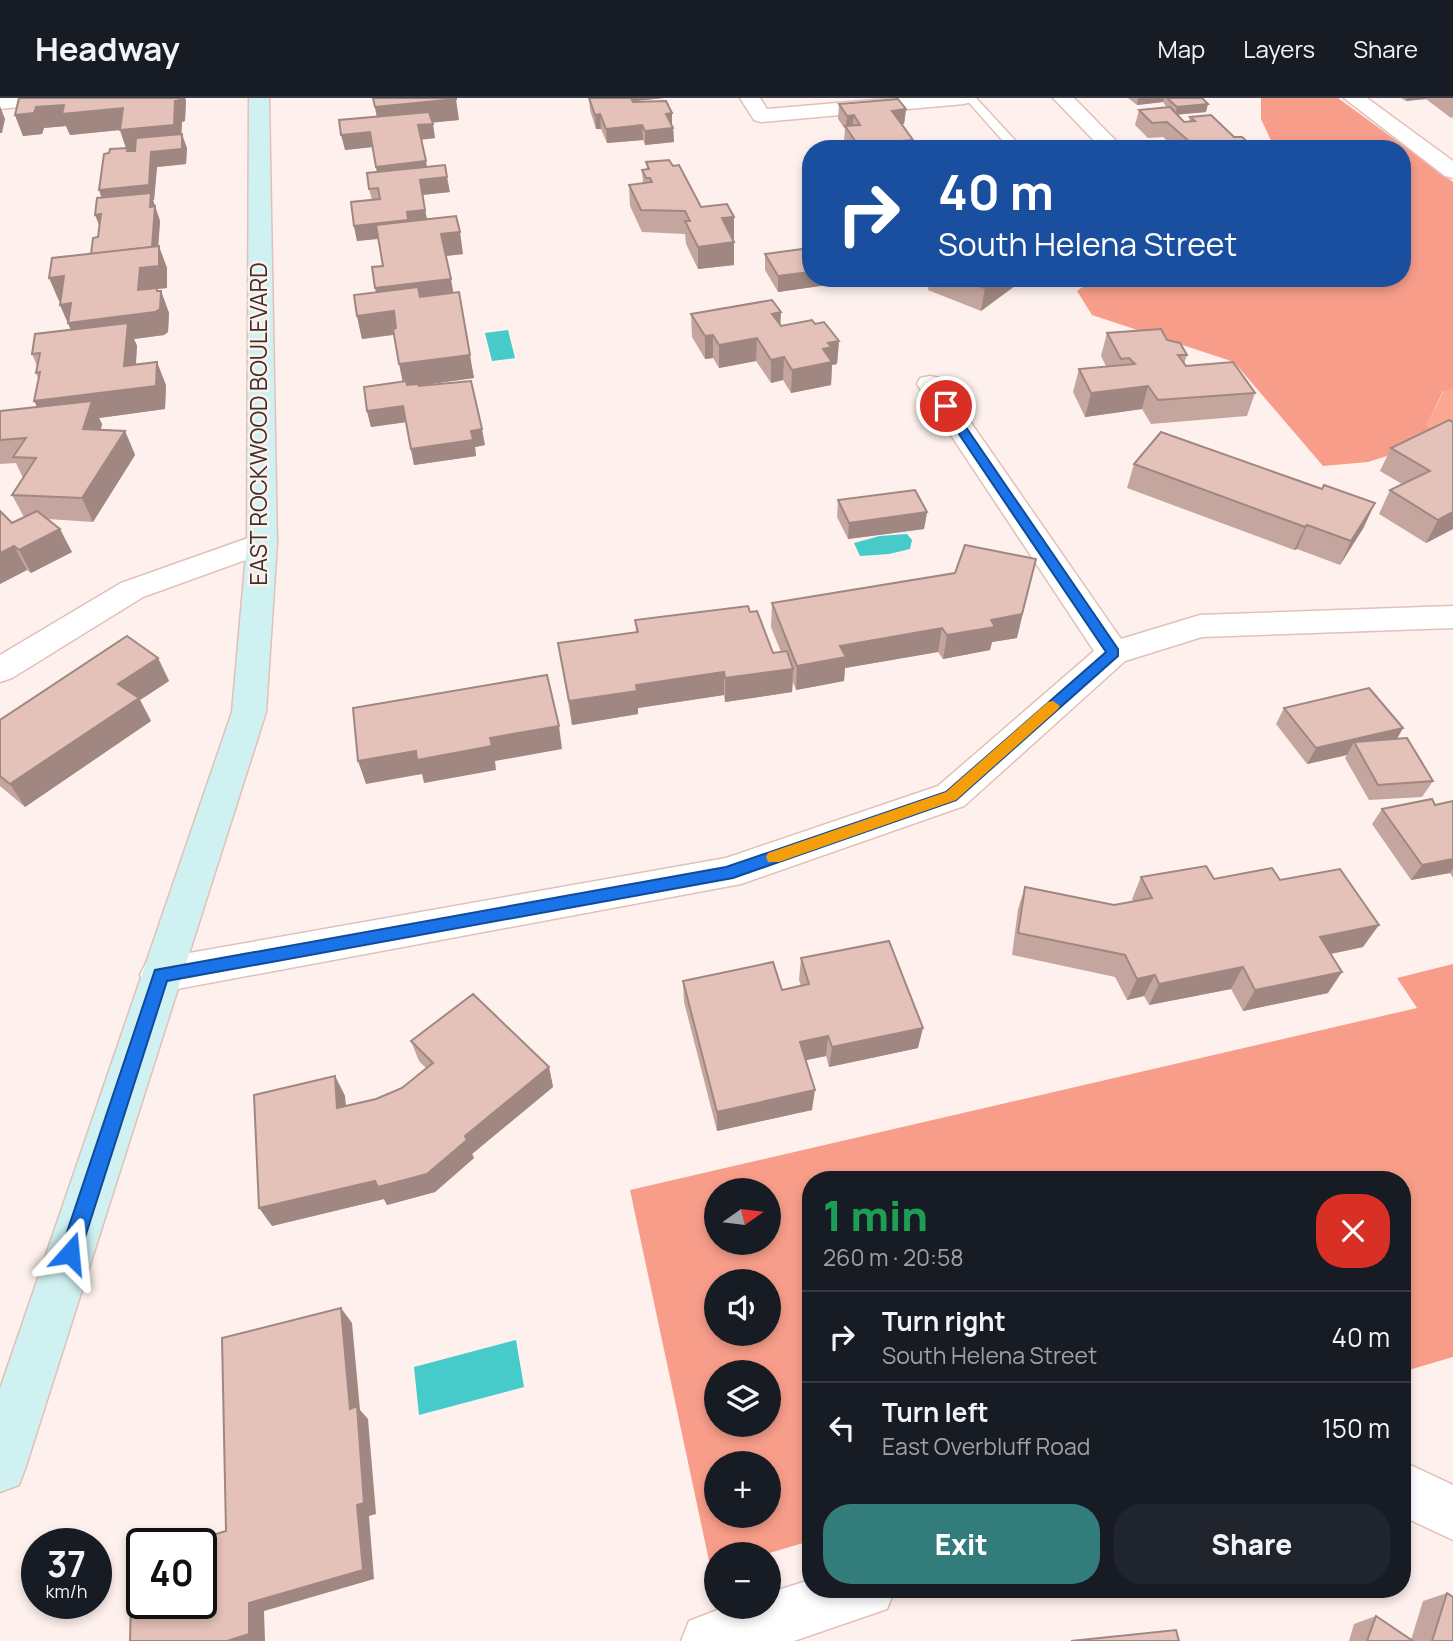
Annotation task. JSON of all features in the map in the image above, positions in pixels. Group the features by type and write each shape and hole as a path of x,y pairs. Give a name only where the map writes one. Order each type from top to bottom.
{"street":[{"path":"0,103 48,98"},
{"name":"EAST ROCKWOOD BOULEVARD","path":"4,1443 249,712 262,543 259,98"},
{"path":"750,98 761,116 964,98"},
{"path":"1063,98 1105,140"},
{"path":"1354,98 1410,140"},
{"path":"1411,141 1453,171"},
{"path":"1421,148 1453,144"},
{"path":"930,384 1113,653"},
{"path":"0,670 132,590 262,543"},
{"path":"161,975 727,873 951,796 1113,653 1200,626 1453,617"},
{"path":"1411,1492 1453,1513"},
{"path":"709,1641 840,1598"}],"lane":[{"path":"970,98 1009,140"}],"shaded area":[{"path":"1261,98 1338,98 1396,140 1271,140 1261,119"},
{"path":"1411,151 1453,182 1453,389 1443,391 1427,425 1451,436 1368,462 1323,466 1234,362 1092,315 1077,291 1083,287 1411,287"},
{"path":"1453,389 1453,436 1427,425 1444,390"},
{"path":"1453,964 1453,1357 1411,1369 1411,1171 802,1171 802,1543 781,1550 781,1542 705,1542 630,1190 1417,1008 1397,978"}],"water":[{"path":"508,330 515,358 492,361 485,333"},
{"path":"907,534 912,540 910,549 889,554 860,556 854,543 880,536"},
{"path":"516,1340 524,1387 419,1415 414,1367"}],"building":[{"path":"19,98 179,98 175,101 174,125 120,130 123,108 62,114 64,105 36,107 34,113 15,115"},
{"path":"373,98 456,98 456,99 375,107"},
{"path":"589,98 631,98 633,102 666,101 672,113 666,114 673,128 645,131 642,125 606,129 600,114 595,115"},
{"path":"1167,98 1202,98 1208,104 1177,107"},
{"path":"898,99 906,109 892,111 913,140 855,140 845,126 860,125 854,115 847,116 839,104"},
{"path":"1170,107 1184,122 1195,121 1190,117 1211,115 1234,137 1245,140 1188,140 1167,122 1152,123 1139,110"},
{"path":"429,112 433,124 418,125 426,161 376,167 370,132 341,135 339,120"},
{"path":"182,134 182,149 151,152 149,185 99,190 104,154 109,153 110,149 128,148 127,151 135,151 136,138"},
{"path":"669,160 673,166 679,165 701,207 727,204 734,217 722,218 734,242 698,247 685,221 690,221 685,211 641,210 629,185 652,182 642,170 649,169 646,162"},
{"path":"445,165 447,177 420,180 425,210 407,212 408,220 354,226 351,202 380,199 378,188 369,189 367,173"},
{"path":"151,193 150,207 155,206 152,247 91,254 93,238 98,237 101,214 95,215 97,198"},
{"path":"456,216 460,232 441,234 451,279 375,288 372,267 383,266 376,225"},
{"path":"159,246 159,266 140,268 138,290 157,288 157,291 161,291 160,309 155,312 68,323 71,303 60,305 64,276 49,278 52,258"},
{"path":"802,249 802,273 778,276 765,254"},
{"path":"418,287 420,297 459,292 470,355 399,364 393,329 396,328 394,311 357,316 354,295"},
{"path":"772,300 781,312 772,314 781,326 812,320 815,324 824,322 839,341 828,343 832,347 823,349 832,362 792,370 784,357 771,360 757,338 719,345 713,335 705,336 691,314"},
{"path":"128,323 124,366 157,362 156,386 34,401 40,372 36,373 40,353 32,354 35,334"},
{"path":"1161,329 1167,340 1180,343 1187,355 1178,355 1186,366 1233,362 1255,393 1158,400 1148,386 1091,393 1079,369 1135,364 1129,358 1121,359 1107,333"},
{"path":"406,381 407,385 419,386 471,381 482,429 471,431 473,440 411,449 403,406 367,411 364,387"},
{"path":"92,401 83,429 125,431 82,498 12,495 36,458 13,457 26,438 0,440 0,411"},
{"path":"1449,420 1453,422 1453,512 1438,520 1390,490 1430,471 1391,448"},
{"path":"1161,432 1322,489 1324,485 1375,503 1351,541 1307,525 1305,527 1134,464"},
{"path":"915,490 927,512 849,523 838,500"},
{"path":"0,511 12,523 37,511 60,529 19,550 14,546 0,553"},
{"path":"965,545 1036,559 1022,614 991,620 995,627 947,635 942,628 840,646 846,657 797,666 772,603 955,573"},
{"path":"748,606 750,612 757,611 773,653 787,651 793,669 725,678 724,672 636,685 637,691 569,701 558,643 638,632 635,620"},
{"path":"127,636 158,658 118,684 139,698 10,784 0,776 0,720"},
{"path":"547,675 559,726 490,738 492,746 417,760 416,751 358,761 353,708"},
{"path":"1369,688 1403,728 1316,748 1284,708"},
{"path":"1407,738 1433,781 1378,785 1354,742"},
{"path":"1432,799 1435,805 1453,801 1453,859 1422,865 1382,809"},
{"path":"1206,866 1214,879 1272,868 1280,880 1340,869 1379,925 1320,937 1342,972 1255,990 1243,967 1159,984 1155,975 1137,979 1125,955 1018,933 1025,887 1114,905 1152,898 1141,877"},
{"path":"889,941 923,1028 832,1047 828,1036 800,1042 815,1090 717,1112 683,981 773,962 782,990 809,984 801,958"},
{"path":"473,994 549,1067 465,1136 467,1140 427,1174 378,1187 375,1181 259,1208 254,1095 335,1076 337,1108 376,1099 402,1088 433,1063 411,1041"},
{"path":"341,1308 350,1409 357,1406 364,1503 357,1505 363,1570 249,1603 249,1634 227,1641 130,1641 131,1619 217,1619 217,1534 226,1531 222,1338"},
{"path":"1447,1593 1453,1597 1453,1641 1432,1641"},
{"path":"1376,1616 1413,1641 1367,1641"},
{"path":"1176,1630 1179,1641 1071,1641"}],"slow traffic":[{"path":"774,857 951,796 1053,706"}],"route":[{"path":"70,1253 161,975 727,873 951,796 1113,653 946,406"}]}
